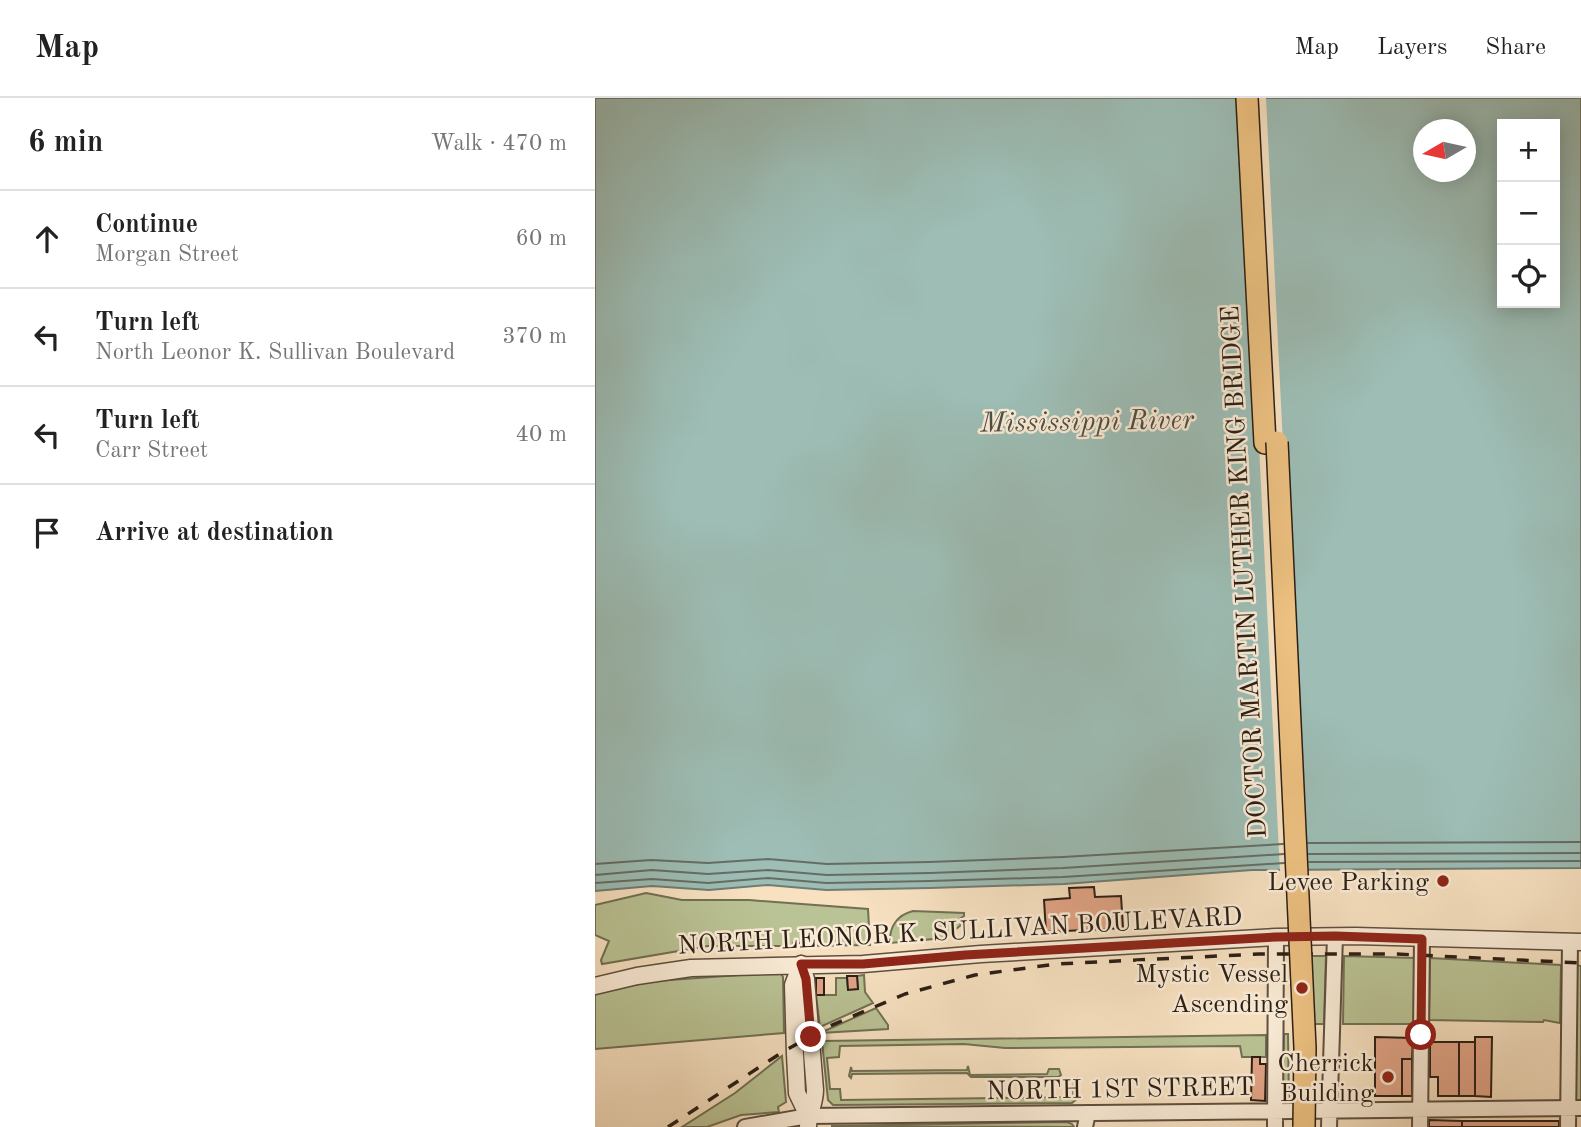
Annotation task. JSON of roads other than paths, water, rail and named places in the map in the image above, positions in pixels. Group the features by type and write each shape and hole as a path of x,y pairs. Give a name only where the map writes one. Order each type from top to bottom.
{"main road":[{"name":"DOCTOR MARTIN LUTHER KING BRIDGE","path":"1247,98 1294,1035 1294,1127"},
{"name":"DOCTOR MARTIN LUTHER KING BRIDGE","path":"1258,98 1305,1048 1304,1127"}],"street":[{"path":"1329,1127 1335,936"},
{"name":"NORTH LEONOR K. SULLIVAN BOULEVARD","path":"595,986 691,968 863,964 995,953 1276,937 1576,942"},
{"path":"1275,1127 1276,937"},
{"path":"1420,1127 1422,939"},
{"path":"1568,1127 1574,1108 1576,942"},
{"path":"801,964 806,979 815,1090 808,1121"},
{"name":"NORTH 1ST STREET","path":"745,1127 808,1121 1088,1122 1276,1111 1574,1108"}],"water":[{"name":"Mississippi River","path":"595,98 1581,98 1581,868 1252,870 1064,884 930,888 826,890 768,885 709,890 652,886 595,891"}],"railway":[{"path":"668,1127 781,1053 825,1028 905,994 975,975 1056,964 1259,954 1396,954 1581,963"}],"place":[{"name":"Levee Parking","path":"1443,881"},
{"name":"Mystic Vessel Ascending","path":"1302,988"},
{"name":"Cherrick Building","path":"1388,1077"}]}
